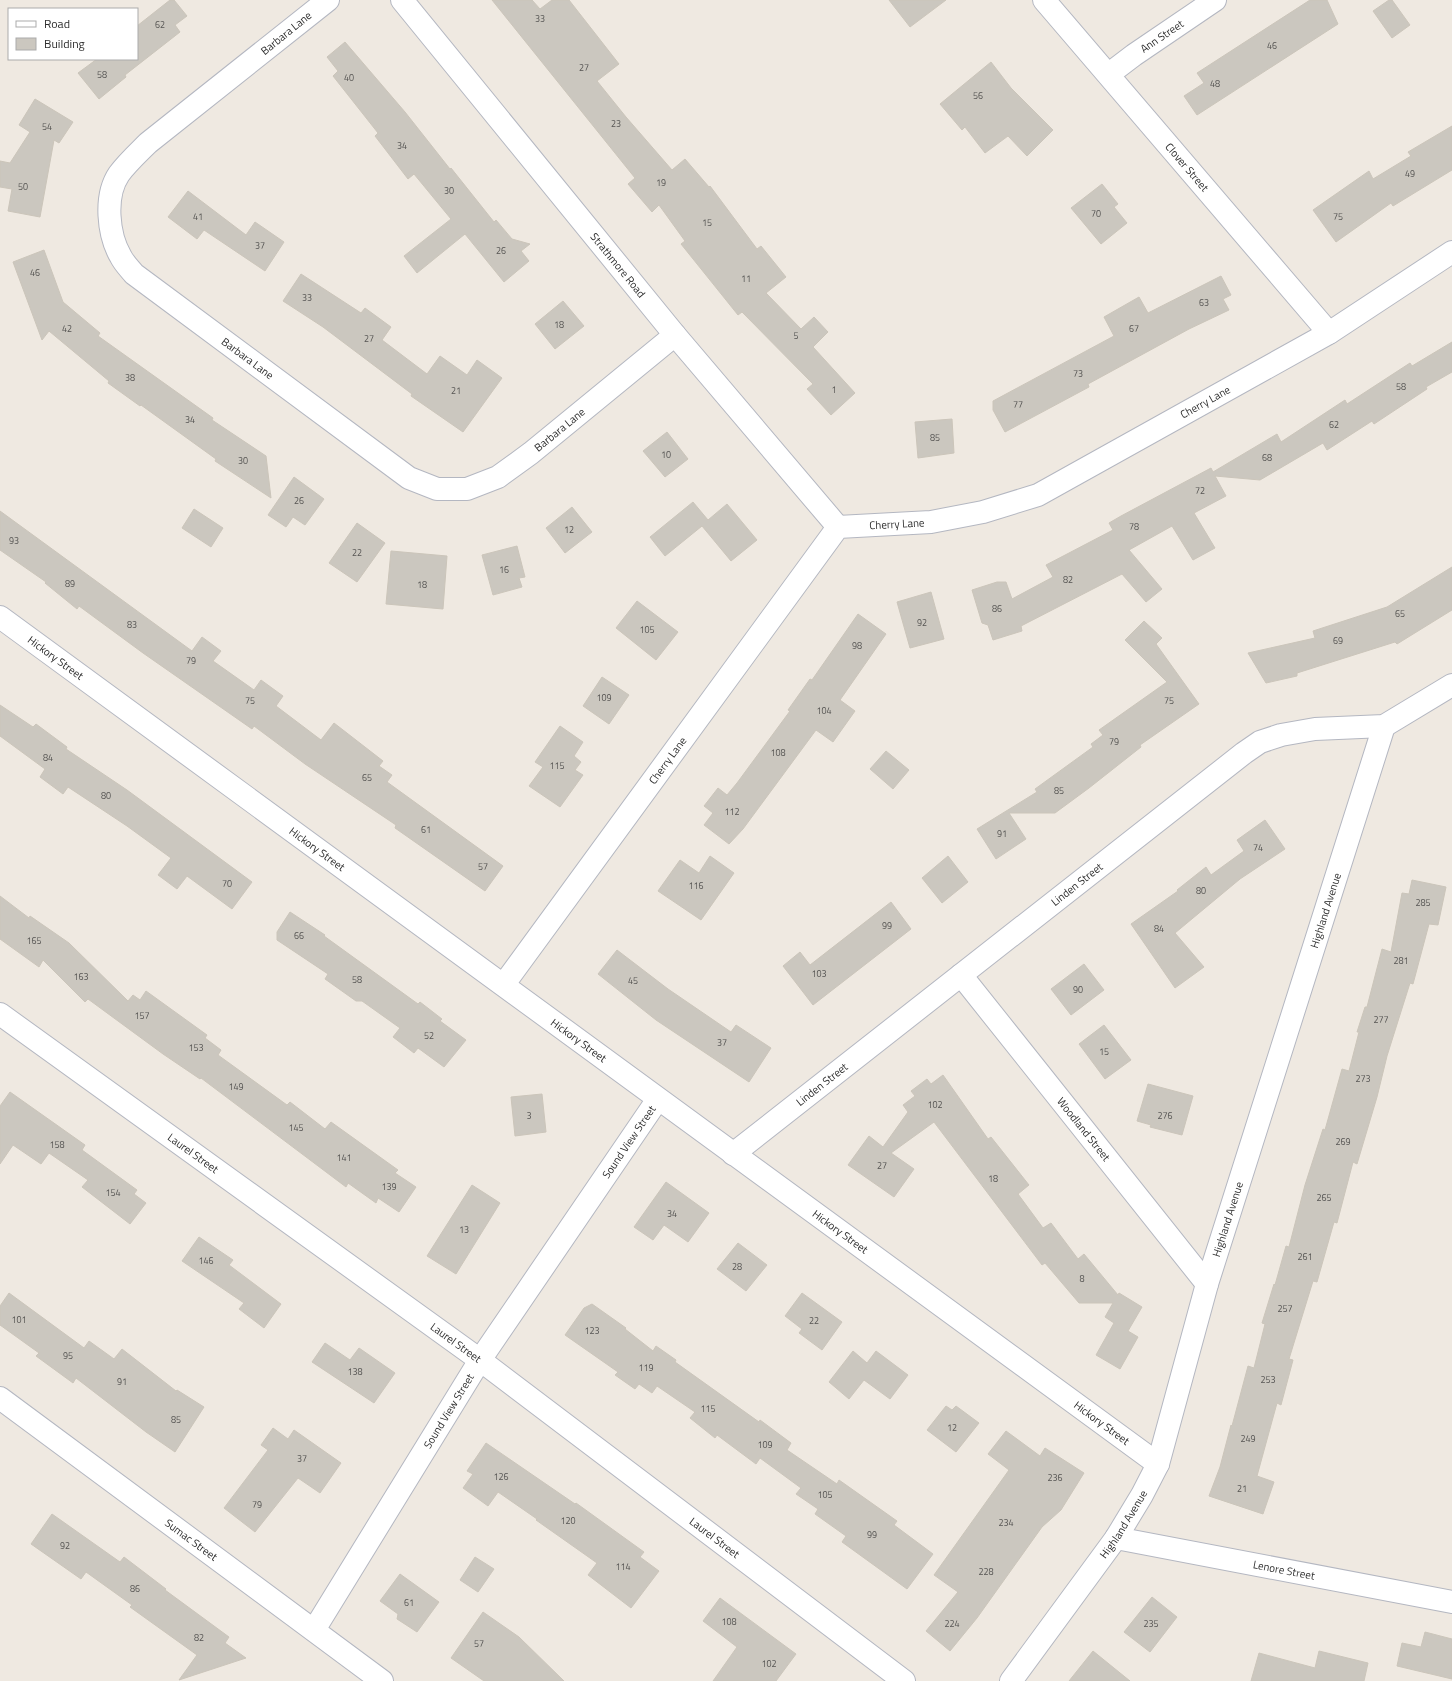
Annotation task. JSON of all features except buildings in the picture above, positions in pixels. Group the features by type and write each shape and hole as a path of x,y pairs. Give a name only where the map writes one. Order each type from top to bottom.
{"street":[{"name":"Barbara Lane","path":"328,0 148,143 118,175 111,193 109,216 112,236 121,257 134,274 409,478 437,489 467,489 498,477 531,453 676,335"},
{"name":"Strathmore Road","path":"402,0 676,335 838,527"},
{"name":"Clover Street","path":"1044,0 1330,333"},
{"name":"Ann Street","path":"1109,74 1134,55 1215,0"},
{"name":"Cherry Lane","path":"504,984 838,527 930,522 983,512 1038,495 1330,333 1452,252"},
{"name":"Hickory Street","path":"0,616 1158,1464"},
{"name":"Linden Street","path":"733,1154 1260,742 1281,735 1315,729 1384,726 1452,685"},
{"name":"Highland Avenue","path":"1011,1681 1116,1538 1142,1495 1158,1464 1207,1284 1384,726"},
{"name":"Woodland Street","path":"961,975 1207,1284"},
{"name":"Laurel Street","path":"0,1014 480,1360 904,1681"},
{"name":"Sound View Street","path":"314,1630 480,1360 658,1099"},
{"name":"Sumac Street","path":"0,1398 382,1681"},
{"name":"Lenore Street","path":"1116,1538 1452,1602"}]}
